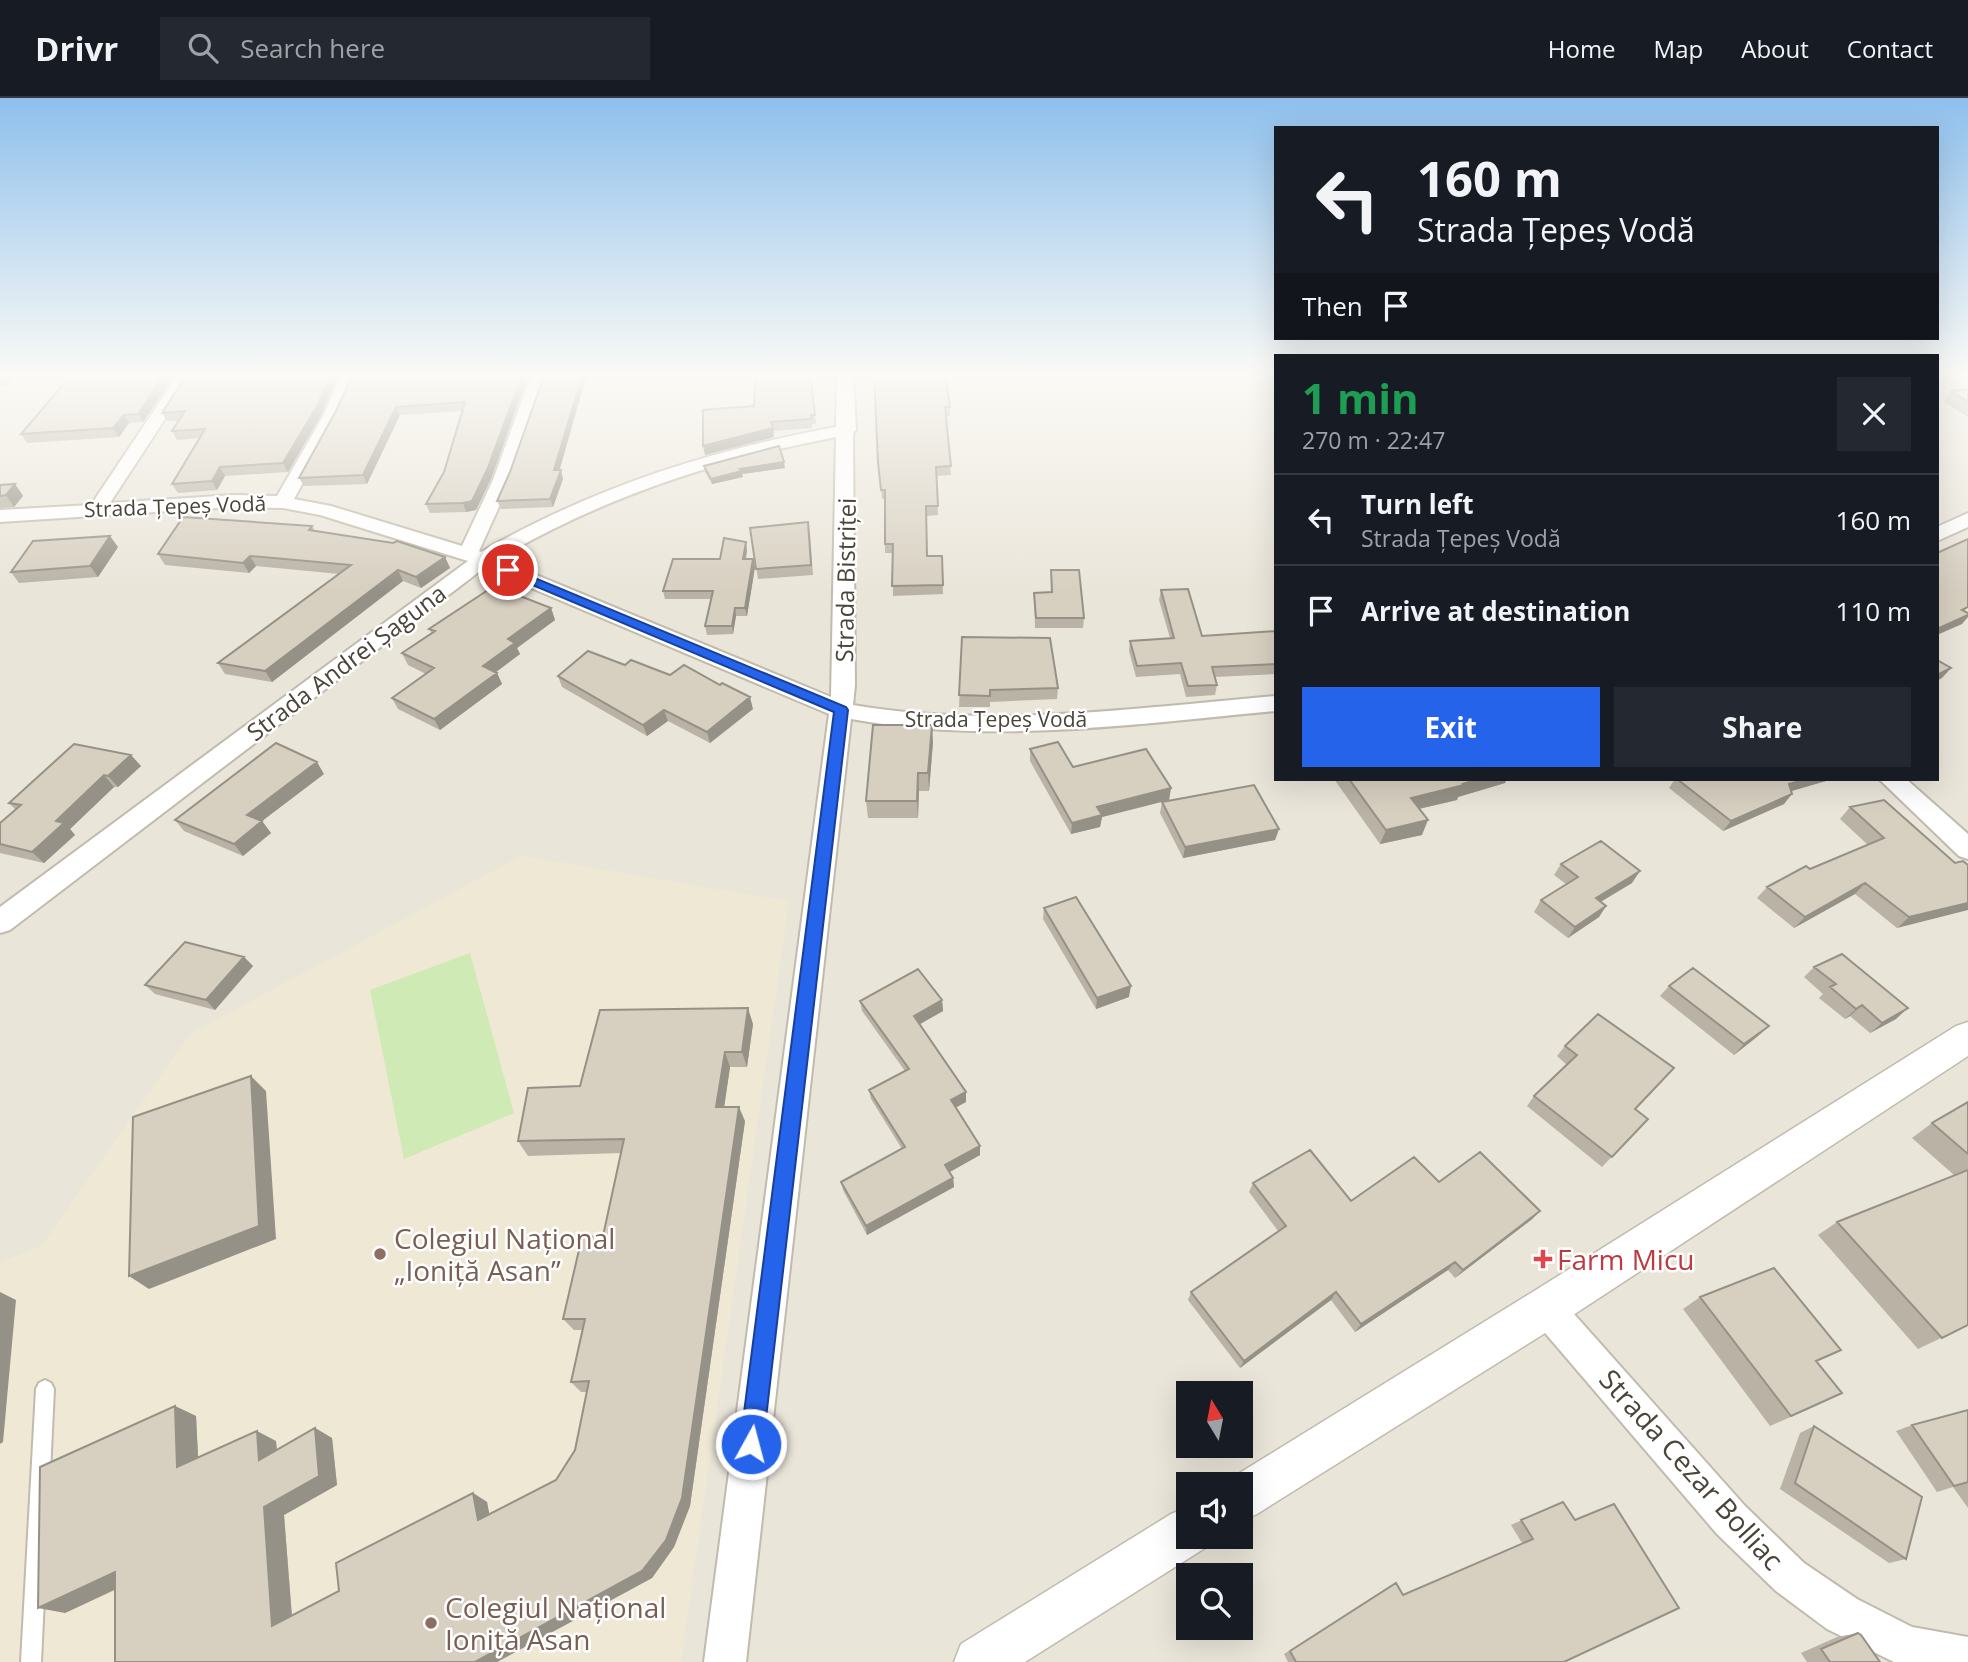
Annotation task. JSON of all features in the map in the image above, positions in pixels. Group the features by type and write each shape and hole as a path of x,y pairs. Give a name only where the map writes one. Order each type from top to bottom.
{"street":[{"path":"97,509 139,446"},
{"path":"283,502 314,446"},
{"path":"475,557 514,446"},
{"name":"Strada Andrei Șaguna","path":"0,922 475,557 562,515 623,491 728,457 777,446"},
{"name":"Strada Bistriței","path":"725,1662 841,710 845,654 847,446"},
{"name":"Strada Țepeș Vodă","path":"0,516 234,501 283,502 324,510 475,557 841,710 929,722 1010,723 1070,721 1274,703"},
{"path":"1939,534 1968,519"},
{"path":"1893,781 1968,849"},
{"path":"1253,1491 1546,1308 1968,1037"},
{"name":"Strada Cezar Bolliac","path":"1546,1308 1731,1520 1790,1577 1842,1614 1908,1647 1968,1658"},
{"path":"979,1662 1176,1539"}],"lane":[{"path":"31,1662 44,1390"}],"shaded area":[{"path":"0,446 1274,446 1274,781 1939,781 1939,446 1968,446 1968,1662 0,1662"},
{"name":"Colegiul Național „Ioniță Asan”","path":"521,856 789,901 681,1662 0,1662 0,1263 42,1245 190,1034"}],"green space":[{"path":"470,953 514,1113 404,1159 370,990"}],"building":[{"path":"195,446 293,446 283,463 220,467 212,481 172,484"},
{"path":"317,446 377,446 363,475 299,478"},
{"path":"452,446 496,446 472,501 426,504 444,472"},
{"path":"519,446 561,446 554,470 561,470 550,499 497,501"},
{"path":"779,446 784,462 740,469 742,471 711,479 704,466"},
{"path":"877,446 949,446 951,466 936,467 938,506 926,506 927,556 942,556 943,585 892,586 893,544 885,544 885,490 881,490"},
{"path":"15,484 6,495 0,496 0,485"},
{"path":"183,517 312,526 309,530 393,543 397,541 445,557 416,577 398,570 265,671 218,663 351,565 250,556 243,563 158,554"},
{"path":"808,522 811,565 756,569 750,528"},
{"path":"110,536 90,566 11,572 33,541"},
{"path":"724,538 746,542 743,559 753,559 745,608 735,608 732,626 705,626 713,591 663,591 673,559 720,559"},
{"path":"1968,539 1968,607 1962,610 1968,615 1939,628 1939,552"},
{"path":"1051,570 1079,570 1084,618 1036,618 1034,593 1052,592"},
{"path":"494,586 551,608 508,639 515,643 483,666 497,673 434,719 392,698 434,668 402,653 435,631 429,629"},
{"path":"1188,589 1202,636 1274,631 1274,664 1212,667 1217,685 1188,686 1181,663 1137,666 1130,641 1174,638 1161,590"},
{"path":"962,637 1050,638 1058,688 990,690 990,696 959,695"},
{"path":"588,651 625,665 631,660 670,675 684,665 720,685 722,683 750,697 707,732 664,710 643,725 558,676"},
{"path":"1939,661 1951,668 1939,674"},
{"path":"873,725 932,725 928,773 918,773 917,801 866,801"},
{"path":"1058,742 1073,767 1146,749 1171,788 1097,807 1102,815 1072,823 1030,749"},
{"path":"276,743 317,762 247,815 262,821 234,844 175,820"},
{"path":"74,744 131,755 108,776 104,775 56,821 64,823 32,852 0,844 0,823 21,805 9,803"},
{"path":"1350,781 1472,781 1411,798 1428,820 1386,830"},
{"path":"1680,781 1800,781 1789,784 1792,794 1731,821"},
{"path":"1254,785 1279,829 1185,847 1162,802"},
{"path":"1884,800 1955,863 1963,861 1968,865 1968,903 1909,917 1865,883 1805,917 1767,887 1806,866 1810,869 1884,838 1850,807"},
{"path":"1601,841 1640,871 1596,898 1606,906 1575,927 1541,900 1578,877 1561,864"},
{"path":"1076,897 1131,986 1097,998 1044,908"},
{"path":"185,942 244,957 206,1000 145,985"},
{"path":"1842,954 1908,1008 1882,1023 1862,1005 1856,1009 1830,987 1836,984 1814,967"},
{"path":"1693,968 1769,1026 1744,1044 1669,986"},
{"path":"918,969 942,1000 914,1016 966,1092 951,1100 980,1146 945,1165 953,1178 866,1226 841,1182 905,1147 869,1090 909,1069 860,1001"},
{"path":"748,1008 742,1052 725,1052 716,1107 739,1107 682,1498 666,1540 642,1571 475,1662 115,1662 115,1572 38,1608 40,1467 175,1406 177,1467 257,1431 259,1460 315,1428 319,1476 264,1507 272,1626 339,1591 336,1563 473,1493 478,1520 556,1480 575,1450 589,1381 571,1382 585,1319 563,1319 582,1237 603,1236 624,1139 518,1141 528,1088 580,1086 600,1010"},
{"path":"1598,1014 1674,1068 1635,1109 1648,1119 1612,1157 1534,1096 1577,1055 1565,1046"},
{"path":"251,1076 259,1226 129,1276 133,1117"},
{"path":"1968,1102 1968,1154 1932,1123"},
{"path":"1310,1150 1351,1201 1414,1157 1439,1182 1480,1152 1540,1211 1463,1270 1455,1262 1361,1324 1336,1292 1244,1361 1191,1292 1286,1226 1253,1183"},
{"path":"1968,1170 1968,1325 1942,1338 1837,1222"},
{"path":"1774,1268 1841,1350 1816,1361 1842,1393 1791,1416 1700,1297"},
{"path":"1968,1410 1968,1482 1954,1486 1912,1425"},
{"path":"1814,1426 1922,1497 1906,1559 1795,1483"},
{"path":"1563,1502 1575,1520 1614,1504 1679,1608 1564,1662 1296,1662 1290,1651 1396,1583 1403,1595 1533,1539 1521,1520"},
{"path":"1858,1633 1880,1662 1830,1662 1821,1649"}],"place":[{"name":"Colegiul Național „Ioniță Asan”","path":"380,1254"},
{"name":"Farm Micu","path":"1543,1259"},
{"name":"Colegiul Național Ioniță Asan","path":"431,1623"}],"route":[{"path":"508,570 841,710 751,1444"}]}
